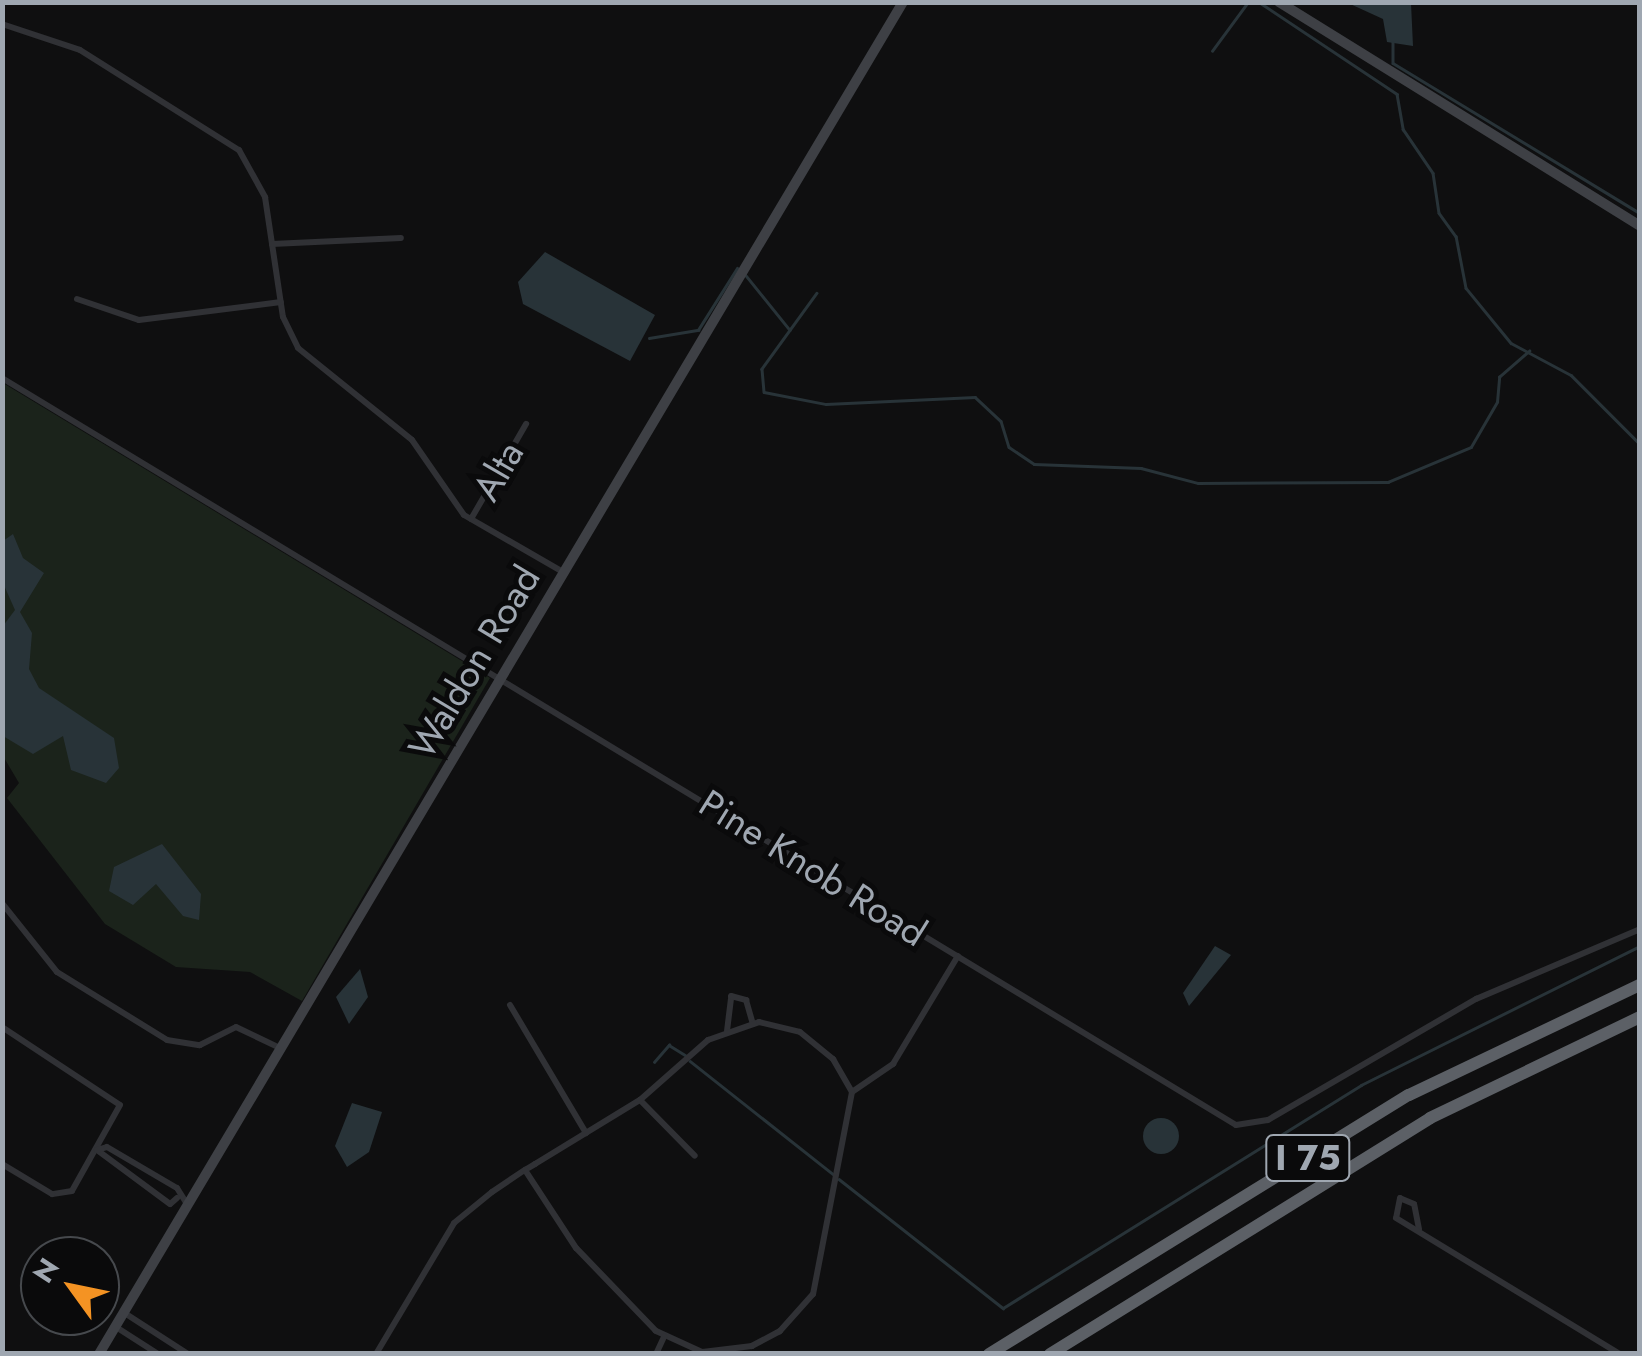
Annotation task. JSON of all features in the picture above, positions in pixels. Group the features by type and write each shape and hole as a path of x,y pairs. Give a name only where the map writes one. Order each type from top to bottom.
{"highway":[{"name":"I 75","path":"988,1354 1409,1095 1640,985"},
{"name":"I 75","path":"1050,1354 1430,1118 1640,1017"}],"street":[{"name":"Waldon Road","path":"120,1317 903,2"},
{"path":"1279,2 1640,226"},
{"path":"2,24 69,44 228,140 259,179 281,302 308,359 404,432 471,519 563,572"},
{"path":"272,244 402,238"},
{"path":"77,299 139,320 281,302"},
{"name":"Pine Knob Road","path":"2,378 1246,1127 1476,999 1640,929"},
{"name":"Alta","path":"471,519 526,424"},
{"path":"2,903 57,972 168,1040 200,1045 236,1027 280,1048"},
{"path":"526,1170 576,1248 664,1337 689,1351 752,1346 780,1332 813,1294 852,1092 893,1064 958,956"},
{"path":"727,1030 731,996 746,1000 753,1024"},
{"path":"510,1005 586,1133"},
{"path":"376,1354 454,1223 526,1170 640,1100 727,1030 753,1024 818,1044 852,1092"},
{"path":"2,1027 118,1096 96,1150 62,1194 2,1164"},
{"path":"640,1100 694,1156"},
{"path":"96,1150 108,1147 163,1180 188,1205"},
{"path":"96,1150 170,1204 177,1198"},
{"path":"1419,1229 1414,1204 1400,1198 1392,1212 1419,1229 1620,1354"},
{"path":"123,1312 188,1354"},
{"path":"120,1329 158,1354"},
{"path":"656,1354 664,1337"}],"shaded area":[{"path":"1348,3 1411,3 1413,46 1387,42 1383,19"},
{"path":"545,252 655,315 630,361 523,304 518,282"},
{"path":"3,383 490,678 302,1001 250,972 176,967 105,924 7,798 19,783 3,756"},
{"path":"13,534 23,558 44,573 20,612 32,633 29,669 39,688 114,738 119,768 106,783 71,770 63,736 33,754 3,736 3,626 15,610 3,583 3,541"},
{"path":"162,844 201,894 199,920 183,916 156,884 133,905 109,891 114,867"},
{"path":"1215,946 1231,955 1189,1006 1183,993"},
{"path":"360,969 368,997 349,1024 336,997"},
{"path":"352,1103 382,1112 369,1152 347,1167 335,1146"},
{"path":"1161,1118 1174,1123 1179,1136 1174,1149 1161,1154 1148,1149 1143,1136 1148,1123"}],"waterway":[{"path":"1212,51 1248,2"},
{"path":"1259,2 1397,94 1403,129 1433,173 1439,213 1456,236 1466,288 1511,343 1571,375 1640,444"},
{"path":"1393,42 1393,63 1640,213"},
{"path":"649,338 698,330 737,268"},
{"path":"744,273 790,330"},
{"path":"817,293 762,369 764,392 826,404 975,397 1001,421 1009,447 1034,464 1141,468 1198,483 1388,482 1471,447 1497,402 1499,377 1529,351"},
{"path":"839,1179 1003,1308 1361,1085 1640,946"},
{"path":"654,1062 669,1045 685,1055"},
{"path":"690,1061 833,1174"}]}
